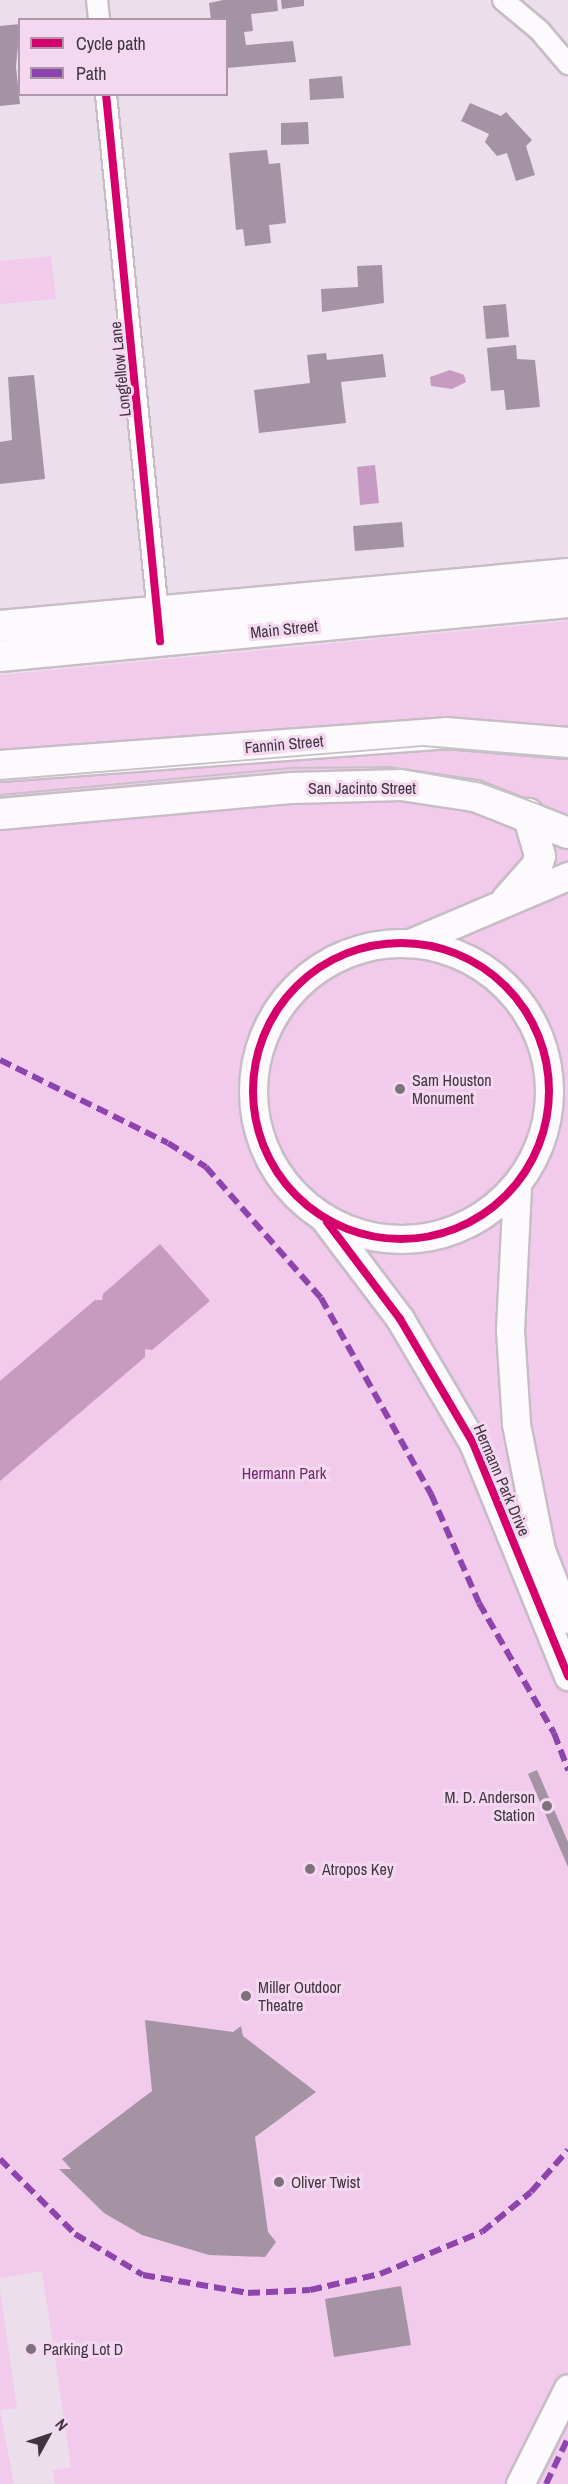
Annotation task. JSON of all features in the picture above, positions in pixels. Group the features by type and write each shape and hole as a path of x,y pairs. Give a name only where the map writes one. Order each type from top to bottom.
{"main road":[{"name":"Main Street","path":"0,656 160,627 568,574"},
{"name":"Main Street","path":"0,626 160,627 568,602"},
{"name":"Fannin Street","path":"0,766 446,733 568,743"},
{"name":"San Jacinto Street","path":"0,814 293,788 401,785 475,796 528,814 568,833"},
{"path":"507,900 537,866 540,856 528,814"}],"street":[{"path":"98,0 99,18"},
{"path":"503,0 539,30 568,64"},
{"name":"Longfellow Lane","path":"106,96 160,627"},
{"path":"410,943 568,876"},
{"path":"410,943 458,955 484,968 512,993 534,1025 546,1059 550,1094 541,1144 517,1187 482,1217 440,1236 393,1240 348,1230 326,1220 287,1185 267,1155 252,1095 258,1052 275,1012 302,980 334,958 371,946 410,943"},
{"path":"550,1094 568,1064"},
{"name":"Hermann Park Drive","path":"517,1187 510,1330 516,1424 541,1550 568,1619"},
{"name":"Hermann Park Drive","path":"326,1220 400,1319 473,1443 568,1676"},
{"path":"520,2484 568,2388"}],"green space":[{"path":"51,256 56,299 0,304 0,261"},
{"name":"Hermann Park","path":"568,621 568,2484 55,2484 53,2470 71,2467 42,2271 0,2278 0,675"},
{"path":"0,2290 17,2408 0,2410"},
{"path":"0,2410 14,2484 0,2484"}],"shaded area":[{"path":"450,370 464,375 466,382 452,389 431,386 430,377"},
{"path":"375,465 379,503 360,505 357,467"},
{"path":"160,1244 210,1301 152,1350 145,1349 145,1357 0,1481 0,1381 95,1300 102,1300 103,1294"}],"building":[{"path":"223,0 277,0 278,11 251,14 253,31 244,32 246,45 293,41 296,62 228,68 228,18 211,18 209,3"},
{"path":"281,0 304,0 304,6 282,9"},
{"path":"18,24 16,67 20,104 0,106 0,26"},
{"path":"342,76 344,98 310,100 309,79"},
{"path":"470,103 501,116 506,112 532,140 526,146 535,175 516,181 507,153 497,156 485,142 489,134 461,121"},
{"path":"308,122 309,144 281,145 281,123"},
{"path":"267,150 269,164 280,163 286,223 269,225 271,243 245,246 243,229 236,230 229,153"},
{"path":"382,265 384,303 322,312 321,289 358,287 357,266"},
{"path":"506,304 509,337 486,339 483,306"},
{"path":"516,345 517,359 535,360 540,407 506,410 504,390 491,391 487,348"},
{"path":"326,353 327,360 383,354 386,377 341,382 346,423 259,433 254,390 310,383 307,355"},
{"path":"34,375 45,479 0,484 0,442 12,440 8,377"},
{"path":"402,522 404,547 355,551 353,526"},
{"name":"M. D. Anderson Station","path":"537,1770 568,1842 568,1867 528,1774"},
{"path":"145,2020 233,2032 241,2026 243,2036 316,2092 255,2137 268,2232 276,2242 265,2257 209,2255 142,2235 104,2213 59,2169 71,2169 62,2159 152,2091"},
{"path":"401,2286 411,2345 334,2357 325,2299"}],"tram line":[{"path":"0,780 424,746 568,758"},
{"path":"0,795 292,768 391,767 482,783 568,815"}],"marked path":[{"path":"0,1060 168,1143 206,1167 321,1298 431,1494 479,1603 554,1733 568,1770"},
{"path":"0,2159 75,2234 143,2275 248,2293 310,2290 380,2274 482,2232 531,2192 568,2150"},
{"path":"546,2484 568,2438"}],"cycle path":[{"path":"106,96 160,641"},
{"path":"401,943 430,946 458,954 483,968 506,986 524,1009 538,1034 546,1062 549,1091 546,1120 538,1148 524,1173 506,1196 483,1214 458,1228 430,1236 401,1239 372,1236 344,1228 319,1214 296,1196 278,1173 264,1148 256,1120 253,1091 256,1062 264,1034 278,1009 296,986 319,968 344,954 372,946 401,943"},
{"path":"327,1222 400,1319 473,1443 568,1676"}],"place":[{"name":"Sam Houston Monument","path":"400,1089"},
{"name":"M. D. Anderson Station","path":"547,1806"},
{"name":"Atropos Key","path":"310,1869"},
{"name":"Miller Outdoor Theatre","path":"246,1996"},
{"name":"Oliver Twist","path":"279,2182"},
{"name":"Parking Lot D","path":"31,2349"}]}
